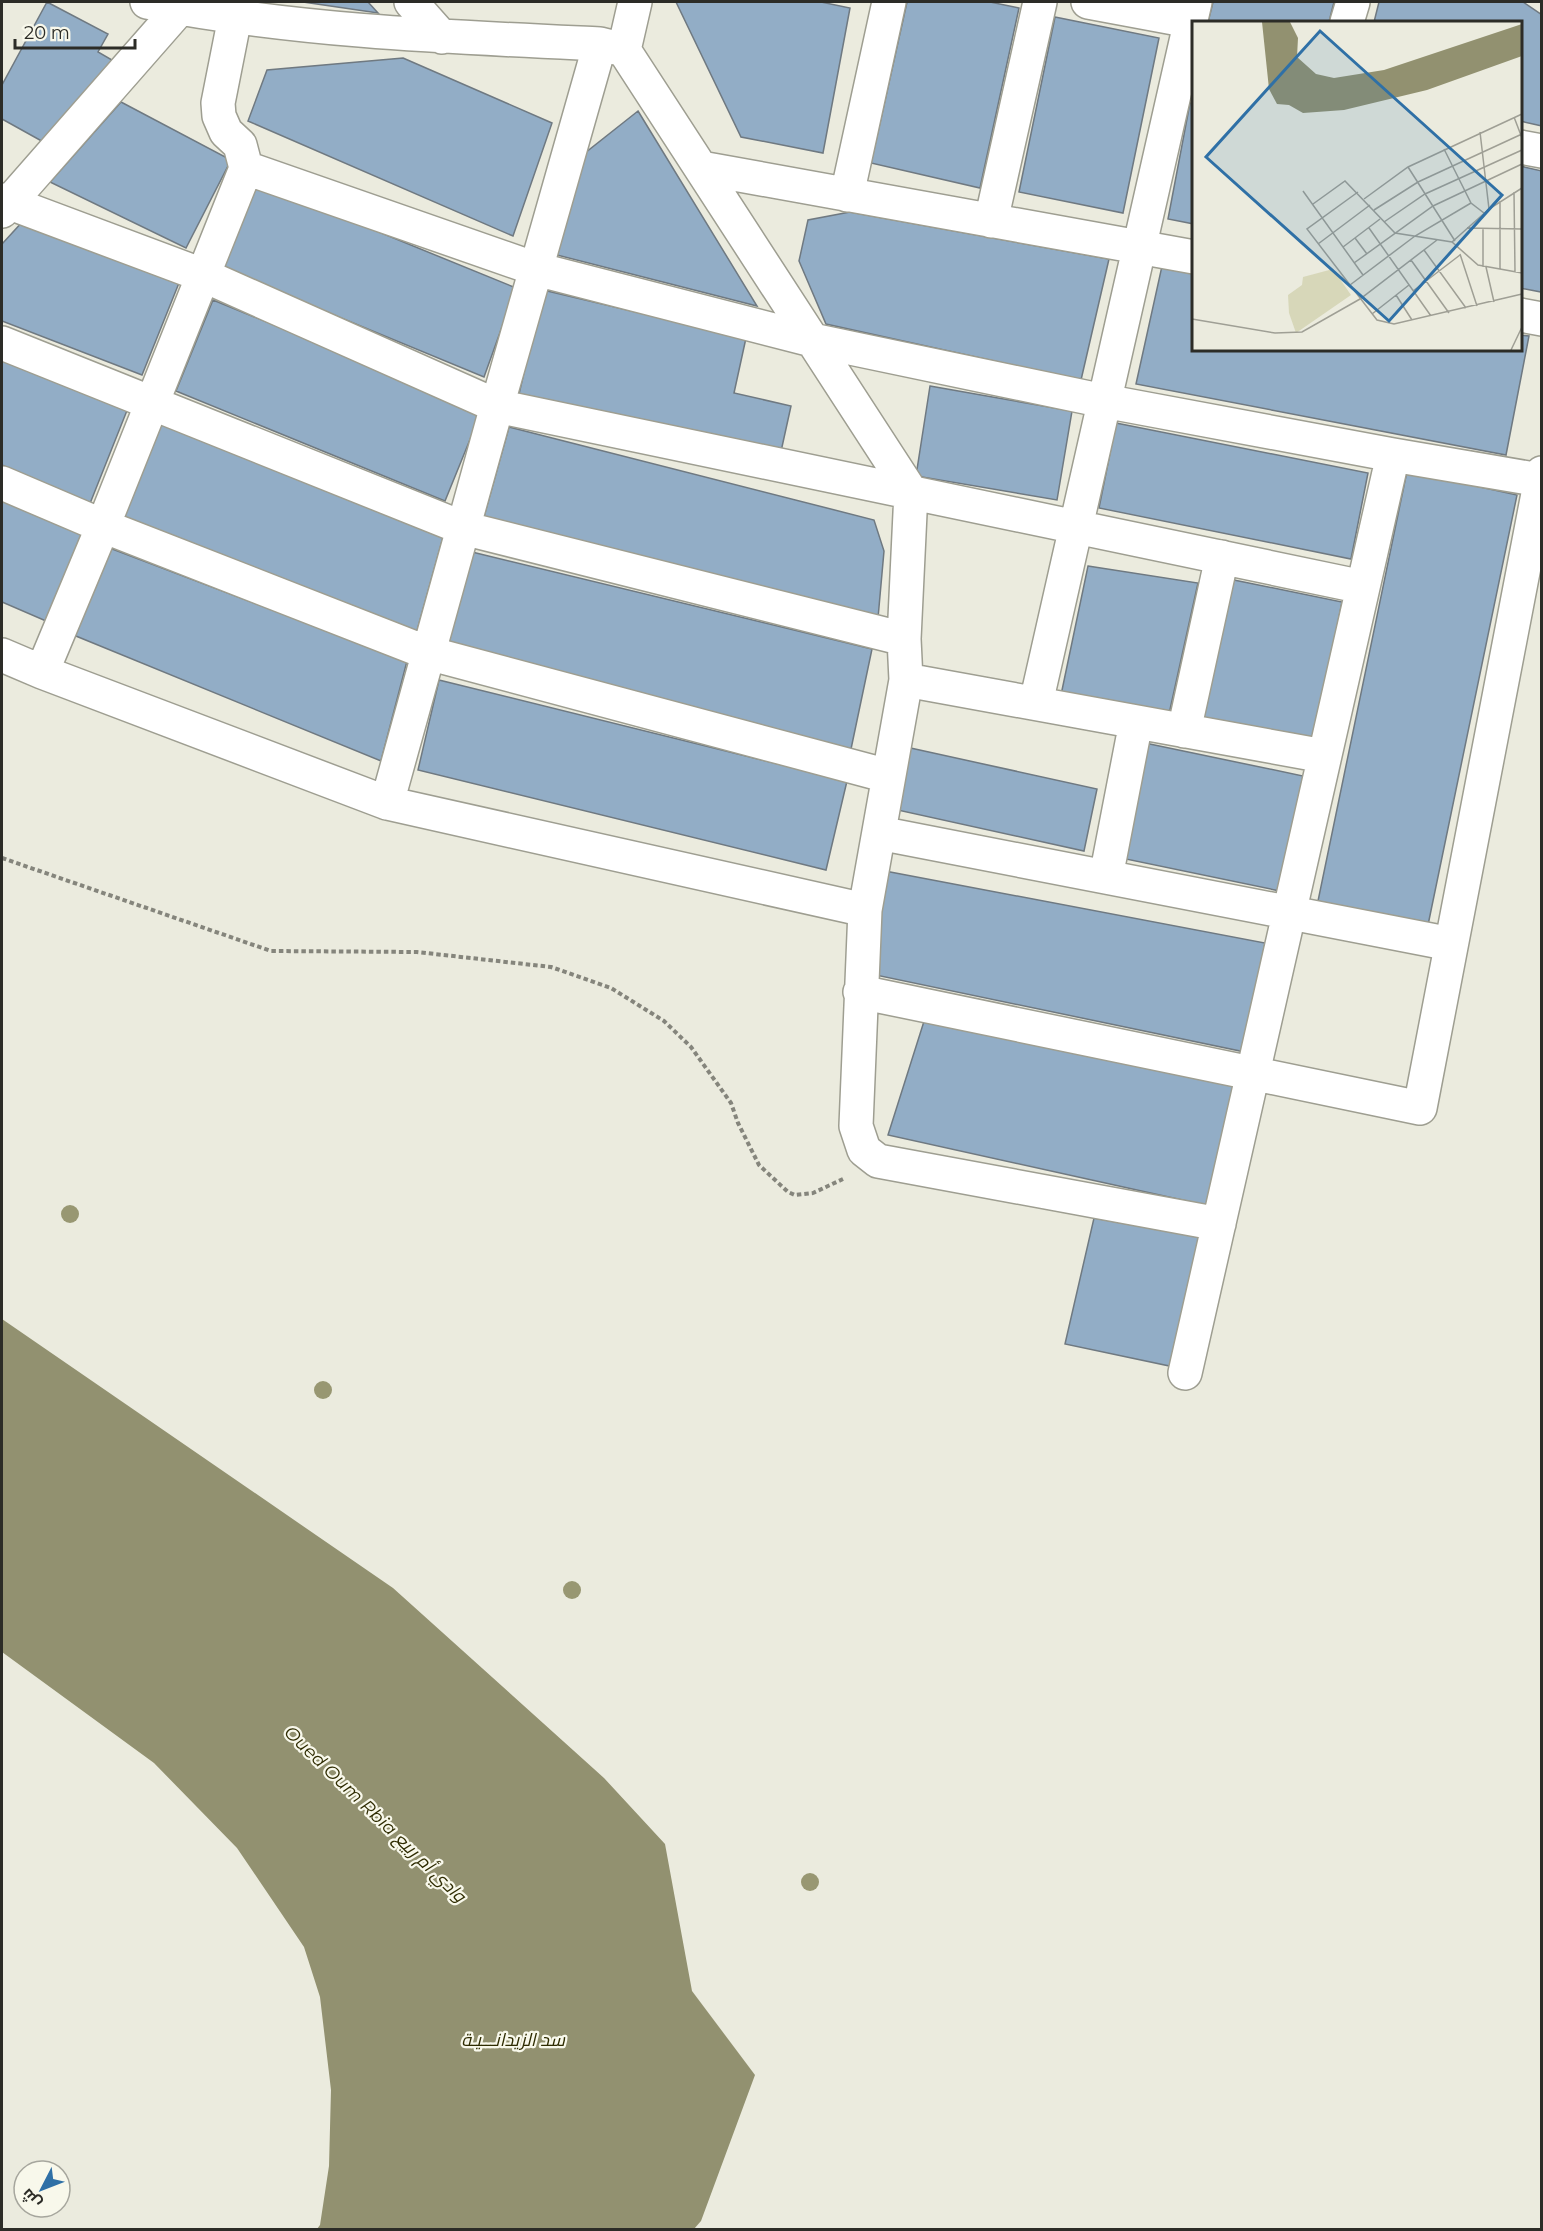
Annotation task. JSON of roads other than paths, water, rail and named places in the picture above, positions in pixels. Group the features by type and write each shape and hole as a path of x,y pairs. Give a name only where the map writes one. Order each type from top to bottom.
{"street":[{"path":"147,2 235,17 442,37 612,47"},
{"path":"411,2 442,37"},
{"path":"387,803 536,269 612,47 636,2"},
{"path":"847,195 889,2"},
{"path":"991,220 1040,2"},
{"path":"1036,703 1140,247 1185,85 1192,11 1088,2"},
{"path":"1347,21 1353,2"},
{"path":"180,8 4,205 205,276 497,406 1363,586"},
{"path":"42,672 205,276 246,168 240,146 226,132 219,116 218,103 235,17"},
{"path":"612,47 701,168 911,492 904,639 906,680 866,910 860,992 856,1126 864,1150 878,1161 1219,1224"},
{"path":"1522,147 1542,151"},
{"path":"246,168 536,269 812,340 1104,401 1393,455 1541,477 1420,1108 860,992"},
{"path":"701,168 1192,257"},
{"path":"1522,315 1542,319"},
{"path":"2,343 463,528 904,639"},
{"path":"1185,1373 1393,455"},
{"path":"2,483 103,526 428,653 888,776"},
{"path":"1184,731 1222,557"},
{"path":"2,655 387,803 866,910"},
{"path":"906,680 1324,756"},
{"path":"1106,877 1136,722"},
{"path":"879,834 1451,944"}],"water":[{"name":"سد الزيدانـــيـة","path":"2,1319 393,1588 604,1778 665,1844 692,1991 755,2075 701,2221 694,2229 317,2229 320,2225 329,2166 331,2090 320,1997 304,1947 237,1848 154,1763 2,1652"}],"water label":[{"name":"Oued Oum Rbia وادي أم ربيع","path":"375,1814"}]}
